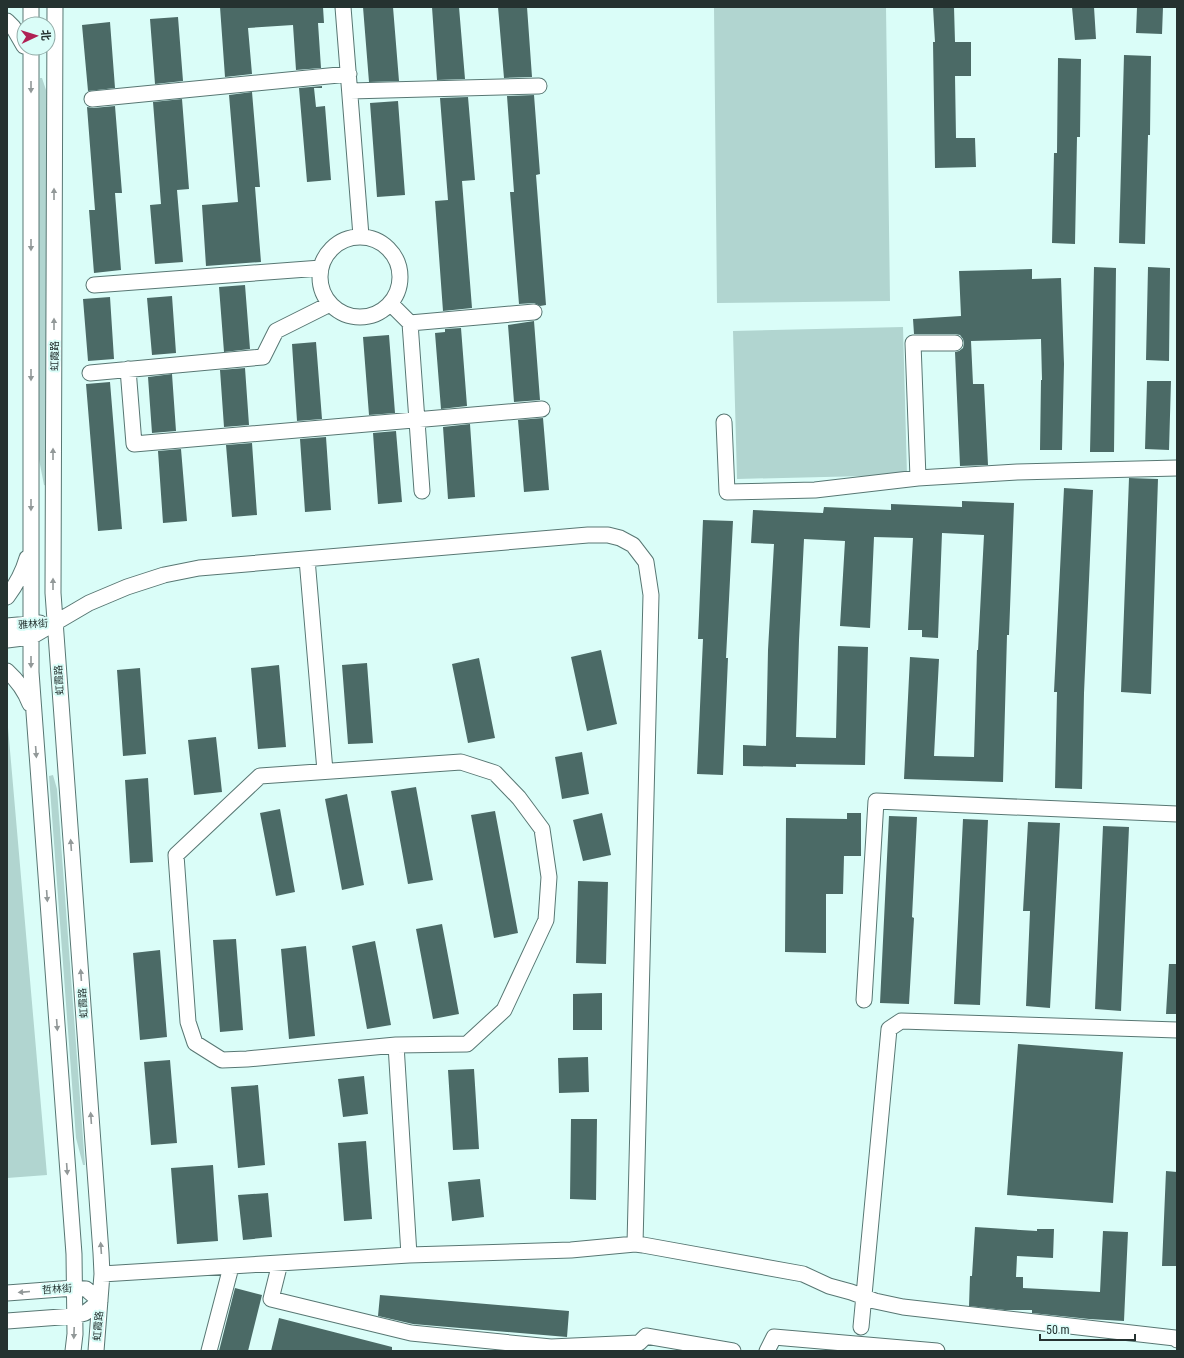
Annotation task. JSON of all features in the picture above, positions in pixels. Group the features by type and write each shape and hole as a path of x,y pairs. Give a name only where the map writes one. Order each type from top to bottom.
{"street":[{"name":"虹霞路","path":"55,7 53,569 55,623 102,1274 96,1351"},
{"path":"344,7 361,236"},
{"path":"7,21 16,32"},
{"path":"27,56 31,68"},
{"path":"31,56 30,672 74,1254 75,1334 73,1351"},
{"path":"92,99 348,74"},
{"path":"350,92 538,86"},
{"path":"361,236 380,242 386,246 395,257 400,270 400,284 395,298 386,308 374,315 360,317 346,315 330,304 321,287 320,274 322,262 328,252 337,243 348,238 361,236"},
{"path":"94,285 321,268"},
{"path":"390,303 410,323 422,491"},
{"path":"90,373 263,357 276,332 330,304"},
{"path":"410,323 534,312"},
{"path":"918,478 913,343 955,343"},
{"path":"128,369 134,444 542,409"},
{"path":"724,422 727,492 816,490 918,478 1017,472 1177,468"},
{"path":"55,623 89,603 127,586 164,575 199,568 588,535 608,535 620,538 633,545 646,562 651,595 635,1244"},
{"path":"7,597 15,586 25,567 31,546"},
{"path":"307,559 325,771"},
{"name":"雅林街","path":"7,640 31,630 55,623"},
{"name":"雅林街","path":"7,626 31,630"},
{"path":"7,670 23,690 34,713"},
{"path":"461,762 495,773 519,798 542,829 549,877 546,920 504,1010 467,1044 396,1045 222,1060 196,1043 188,1022 176,855 260,776 461,762"},
{"path":"864,1000 876,802 1177,814"},
{"path":"861,1327 889,1029 901,1021 1177,1030"},
{"path":"396,1045 409,1255"},
{"path":"102,1274 409,1255 571,1250 635,1244 803,1274 829,1286 875,1301 903,1307 1175,1338 1177,1340"},
{"path":"280,1263 271,1299 411,1333 551,1347 637,1347 646,1336 733,1351"},
{"path":"209,1351 231,1267"},
{"name":"哲林街","path":"7,1293 74,1288 86,1289 100,1301"},
{"path":"7,1321 74,1316 85,1313 100,1301"},
{"path":"767,1351 774,1337 830,1346 937,1351"}],"shaded area":[{"path":"714,7 886,7 890,301 717,303"},
{"path":"40,78 42,78 46,90 47,486 44,485 37,449"},
{"path":"903,327 907,475 737,479 733,331"},
{"path":"7,716 47,1175 7,1178"},
{"path":"53,775 57,789 85,1165 83,1165 76,1138 49,776"}],"building":[{"path":"220,7 323,7 324,23 318,23 321,68 296,70 293,25 248,28 252,74 225,77"},
{"path":"363,7 393,7 399,81 369,82"},
{"path":"432,7 459,7 465,79 437,80"},
{"path":"498,7 527,7 532,77 504,78"},
{"path":"933,7 954,7 955,42 971,42 971,76 955,76 956,138 975,138 976,167 935,168 933,42 935,42"},
{"path":"1072,7 1094,7 1096,39 1075,40"},
{"path":"1137,7 1163,7 1162,34 1136,33"},
{"path":"178,17 183,81 155,84 150,19"},
{"path":"110,22 115,88 88,91 82,25"},
{"path":"1124,55 1151,56 1150,135 1148,135 1145,244 1119,243"},
{"path":"1058,58 1081,59 1080,137 1077,137 1075,244 1052,243 1054,153 1057,153"},
{"path":"322,86 322,88 314,88 316,107 325,106 331,180 307,182 299,88"},
{"path":"252,92 260,187 255,187 261,262 206,266 202,205 238,202 229,95"},
{"path":"534,95 540,174 536,175 546,305 540,306 534,303 519,304 510,192 514,192 507,96"},
{"path":"468,97 475,180 462,181 472,308 443,311 435,201 448,200 440,98"},
{"path":"182,99 189,189 177,190 183,262 155,264 150,205 161,204 153,102"},
{"path":"398,101 405,195 377,197 370,103"},
{"path":"115,106 122,193 115,193 121,270 94,273 89,210 95,210 87,107 93,108"},
{"path":"1094,267 1116,268 1114,452 1090,452"},
{"path":"1148,267 1170,268 1169,361 1146,360"},
{"path":"1032,269 1032,279 1061,278 1064,364 1062,450 1040,450 1042,380 1041,339 971,341 973,384 984,384 988,465 960,466 955,352 963,348 963,339 960,335 955,334 914,334 913,319 961,316 959,271"},
{"path":"245,285 250,349 224,352 219,287"},
{"path":"172,296 176,353 152,355 147,298"},
{"path":"110,297 114,359 88,361 83,299"},
{"path":"534,321 540,400 514,402 508,325"},
{"path":"461,328 467,406 441,409 435,333 445,332 445,329"},
{"path":"389,335 395,413 369,415 363,337"},
{"path":"316,342 322,419 297,421 292,344"},
{"path":"245,368 249,425 224,427 220,370"},
{"path":"172,374 176,431 152,433 148,377"},
{"path":"1147,381 1171,381 1169,450 1145,449"},
{"path":"110,382 122,529 98,531 86,384"},
{"path":"543,418 549,490 524,492 518,420"},
{"path":"470,424 475,497 448,499 443,427"},
{"path":"396,431 402,502 378,504 373,433"},
{"path":"326,437 331,510 305,512 300,439"},
{"path":"252,443 257,515 232,517 226,445"},
{"path":"181,449 187,521 163,523 158,451"},
{"path":"1129,478 1158,479 1151,694 1121,692"},
{"path":"1064,488 1093,490 1084,693 1082,789 1055,788 1057,692 1054,692"},
{"path":"962,501 1014,503 1009,635 1007,635 1003,782 904,779 910,657 939,659 934,756 974,757 977,650 984,535 942,533 938,638 922,637 922,630 908,630 913,538 874,537 870,628 840,626 845,541 804,539 796,737 836,738 838,646 868,647 865,765 796,764 796,767 743,766 743,745 766,746 768,650 774,544 751,543 753,510 823,513 824,507 891,510 891,504 962,507"},
{"path":"703,520 733,521 726,658 728,658 723,775 697,774 703,639 698,639"},
{"path":"601,650 617,724 587,731 571,657"},
{"path":"479,658 495,738 468,743 452,664"},
{"path":"367,663 373,743 348,744 342,665"},
{"path":"279,665 286,747 258,749 251,668"},
{"path":"140,668 146,754 123,756 117,670"},
{"path":"216,737 222,792 194,795 188,740"},
{"path":"582,752 589,794 562,799 555,757"},
{"path":"148,778 153,862 130,863 125,780"},
{"path":"416,787 433,880 408,884 391,791"},
{"path":"347,794 364,885 342,890 325,799"},
{"path":"280,809 295,892 276,896 260,813"},
{"path":"495,811 518,933 494,938 471,815"},
{"path":"602,813 611,855 583,861 573,820"},
{"path":"847,813 861,813 861,856 844,856 843,894 826,894 826,953 785,952 786,818 847,819"},
{"path":"889,816 917,817 912,917 914,918 909,1004 880,1003"},
{"path":"963,819 988,820 980,1005 954,1004"},
{"path":"1028,822 1060,823 1050,1008 1026,1006 1030,911 1023,911"},
{"path":"1103,826 1129,827 1121,1011 1095,1009"},
{"path":"578,881 608,882 606,964 576,963"},
{"path":"442,924 459,1014 433,1019 416,929"},
{"path":"236,939 243,1030 220,1032 213,940"},
{"path":"375,941 391,1025 367,1029 352,946"},
{"path":"306,946 315,1036 289,1039 281,949"},
{"path":"160,950 167,1037 140,1040 133,953"},
{"path":"1169,964 1177,964 1177,1014 1166,1014"},
{"path":"602,993 602,1030 573,1030 573,994"},
{"path":"1018,1044 1123,1052 1113,1203 1007,1195"},
{"path":"588,1057 589,1092 559,1093 558,1058"},
{"path":"170,1060 177,1143 151,1145 144,1062"},
{"path":"474,1069 479,1149 453,1150 448,1070"},
{"path":"364,1076 368,1114 343,1117 338,1079"},
{"path":"258,1085 265,1165 238,1168 231,1087"},
{"path":"571,1119 597,1119 596,1200 570,1199"},
{"path":"366,1141 372,1219 344,1221 338,1143"},
{"path":"213,1165 218,1241 177,1244 171,1168"},
{"path":"1166,1171 1177,1172 1177,1266 1162,1266"},
{"path":"480,1179 484,1217 452,1221 448,1182"},
{"path":"268,1193 272,1237 243,1240 238,1195"},
{"path":"975,1227 1037,1231 1037,1229 1054,1229 1053,1258 1017,1256 1016,1277 1023,1277 1023,1288 1100,1292 1103,1231 1128,1232 1124,1321 1032,1313 1032,1310 1005,1310 969,1306 970,1276 972,1276"},
{"path":"235,1288 262,1295 248,1351 219,1351"},
{"path":"380,1295 569,1311 567,1337 413,1324 378,1316"},
{"path":"279,1318 392,1347 392,1351 271,1351"}]}
